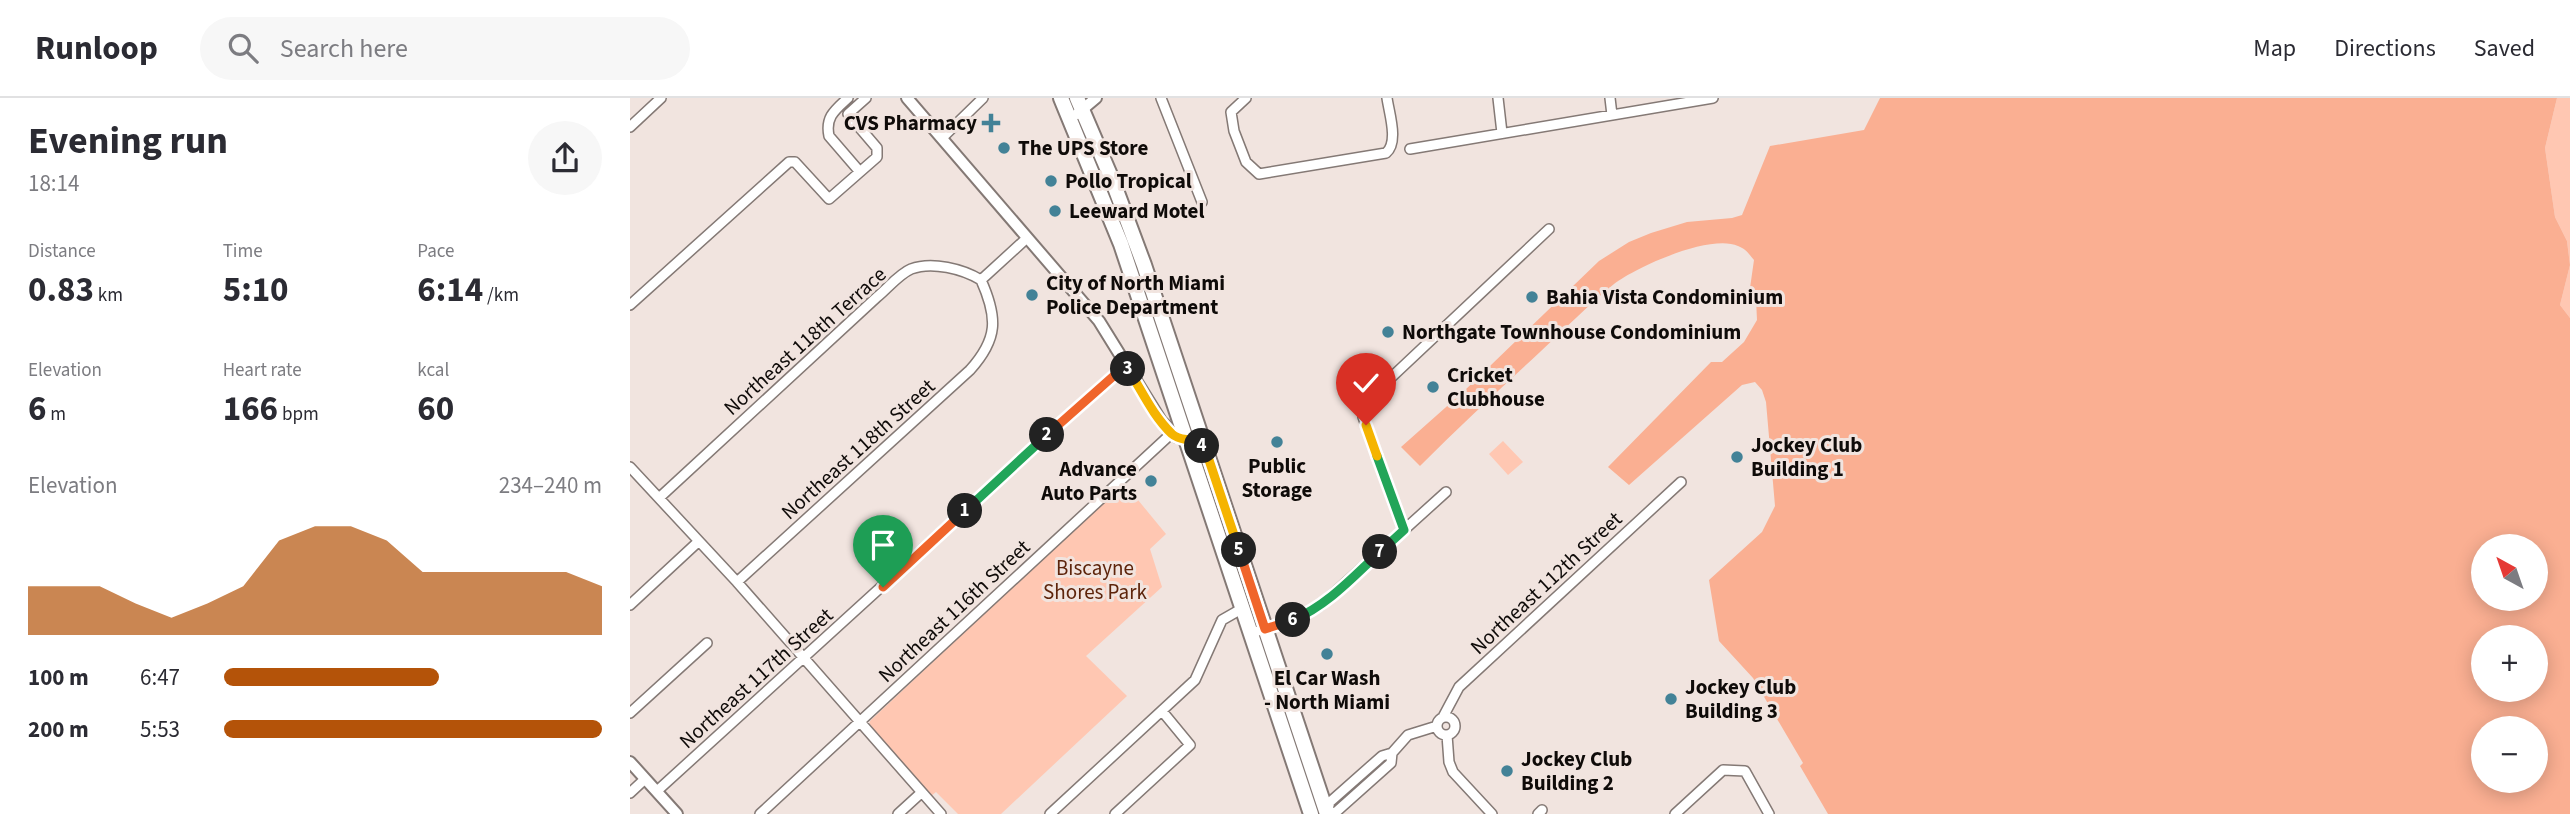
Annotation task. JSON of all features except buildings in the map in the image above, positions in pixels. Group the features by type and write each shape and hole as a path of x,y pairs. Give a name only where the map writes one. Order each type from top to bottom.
{"main road":[{"path":"1071,105 1121,244 1243,608 1259,631 1326,814"},
{"path":"1071,105 1144,265 1206,451 1311,814"},
{"path":"1186,439 1196,441 1206,451"}],"street":[{"path":"630,127 661,98"},
{"path":"856,107 848,98 831,113 828,130 829,136 860,172"},
{"path":"630,305 641,298 789,162 795,162 829,199 860,172 877,157 878,152 848,114 866,98"},
{"path":"906,98 1099,321 1161,421 1177,437 1186,439"},
{"path":"943,138 983,98"},
{"path":"1071,105 1096,98"},
{"path":"1161,98 1202,202"},
{"path":"1246,98 1231,112 1234,131 1246,162 1259,174 1381,155 1390,150 1392,142 1387,98"},
{"path":"1497,98 1502,133"},
{"path":"1610,98 1612,115"},
{"path":"1410,149 1612,115 1662,102 1713,98"},
{"path":"1404,530 1363,417 1363,404 1549,229"},
{"path":"981,280 1027,238"},
{"name":"Northeast 118th Terrace","path":"659,498 877,297 911,269 930,266 967,271 981,280"},
{"name":"Northeast 118th Street","path":"737,582 985,354 992,333 992,314 981,280"},
{"name":"Northeast 117th Street","path":"657,791 1126,365"},
{"name":"Northeast 116th Street","path":"760,814 1172,433"},
{"path":"630,467 737,582 941,814"},
{"name":"Northeast 112th Street","path":"1443,717 1459,687 1681,482"},
{"path":"1259,631 1307,614 1321,605 1446,492"},
{"path":"630,605 699,541"},
{"path":"1050,814 1195,680 1222,620 1243,608"},
{"path":"630,713 707,643"},
{"path":"1115,814 1190,745 1162,711"},
{"path":"1443,717 1451,719 1454,724 1454,730 1447,735 1441,733 1437,726 1443,717"},
{"path":"1392,753 1391,763 1376,777 1336,812 1326,814 1330,802 1382,756 1392,753 1408,735 1437,726"},
{"path":"1447,735 1449,762 1460,779 1492,814"},
{"path":"630,762 677,814"},
{"path":"1368,768 1376,777"},
{"path":"1675,814 1723,770 1745,771 1769,814"},
{"path":"630,793 645,779"},
{"path":"898,814 921,793"}],"green space":[{"path":"2557,98 2570,98 2570,265 2567,241 2555,217 2545,148"},
{"path":"2570,265 2570,318 2560,305"},
{"path":"1503,441 1523,462 1508,475 1489,454"},
{"name":"Biscayne Shores Park","path":"1124,483 1166,534 1150,549 1162,587 1086,656 1127,696 1001,814 958,814 936,792 931,796 869,727 870,721"}],"shaded area":[{"path":"1880,98 2557,98 2545,148 2555,217 2567,241 2570,265 2560,305 2570,318 2570,814 1828,814 1800,766 1803,763 1753,678 1719,641 1709,580 1762,532 1775,506 1766,402 1762,390 1755,382 1742,385 1629,485 1608,467 1711,362 1722,362 1744,342 1757,320 1756,299 1750,288 1754,260 1738,246 1726,243 1693,248 1656,261 1625,277 1585,309 1420,466 1401,447 1463,392 1599,261 1629,242 1651,233 1687,222 1742,215 1770,146 1864,130"}],"place":[{"name":"CVS Pharmacy","path":"991,123"},
{"name":"The UPS Store","path":"1004,148"},
{"name":"Pollo Tropical","path":"1051,181"},
{"name":"Leeward Motel","path":"1055,211"},
{"name":"City of North Miami Police Department","path":"1032,295"},
{"name":"Bahia Vista Condominium","path":"1532,297"},
{"name":"Northgate Townhouse Condominium","path":"1388,332"},
{"name":"Cricket Clubhouse","path":"1433,387"},
{"name":"Public Storage","path":"1277,442"},
{"name":"Jockey Club Building 1","path":"1737,457"},
{"name":"Advance Auto Parts","path":"1151,481"},
{"name":"El Car Wash - North Miami","path":"1327,654"},
{"name":"Jockey Club Building 3","path":"1671,699"},
{"name":"Jockey Club Building 2","path":"1507,771"}],"route":[{"path":"883,587 1126,365 1161,421 1172,433 1177,437 1196,441 1206,451 1265,629 1307,614 1329,600 1404,530 1366,425"}]}
